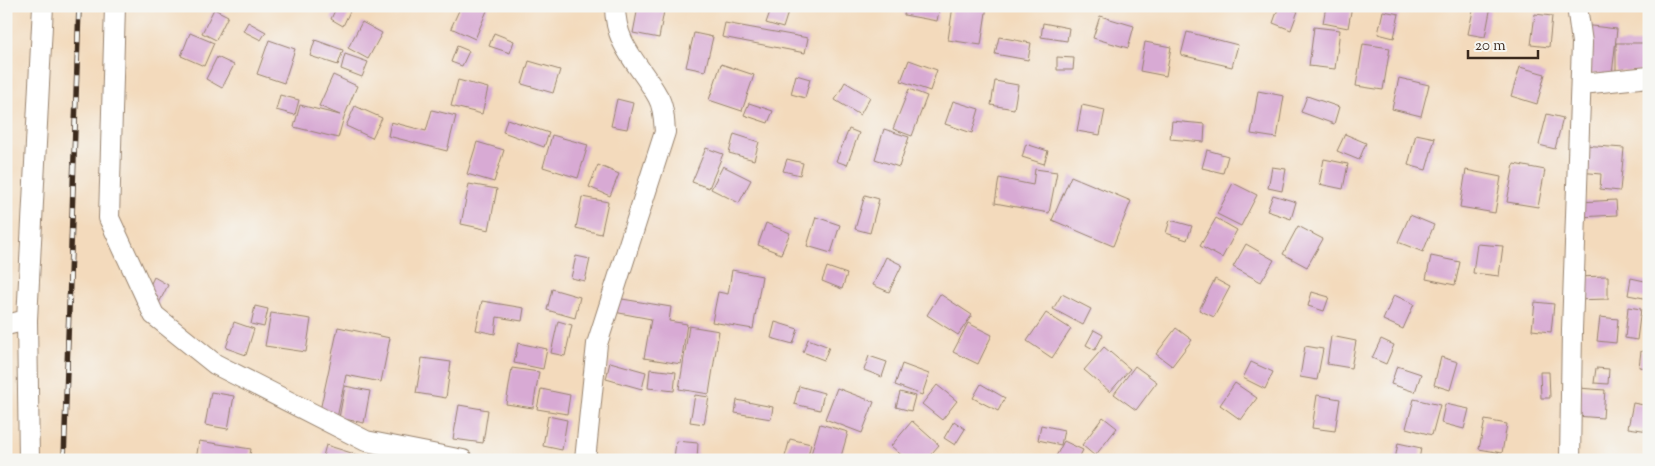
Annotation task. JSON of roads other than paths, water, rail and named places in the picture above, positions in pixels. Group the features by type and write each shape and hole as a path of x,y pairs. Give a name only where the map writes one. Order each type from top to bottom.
{"street":[{"path":"29,460 28,320 43,6"},
{"path":"115,6 109,218 154,315 214,364 366,441 463,460"},
{"path":"585,460 597,344 665,132 659,99 623,45 615,22 615,6"},
{"path":"1570,460 1572,330 1582,84 1582,43 1577,6"},
{"path":"1582,84 1649,77"},
{"path":"6,325 28,320"}],"railway":[{"path":"64,460 79,6"}]}
